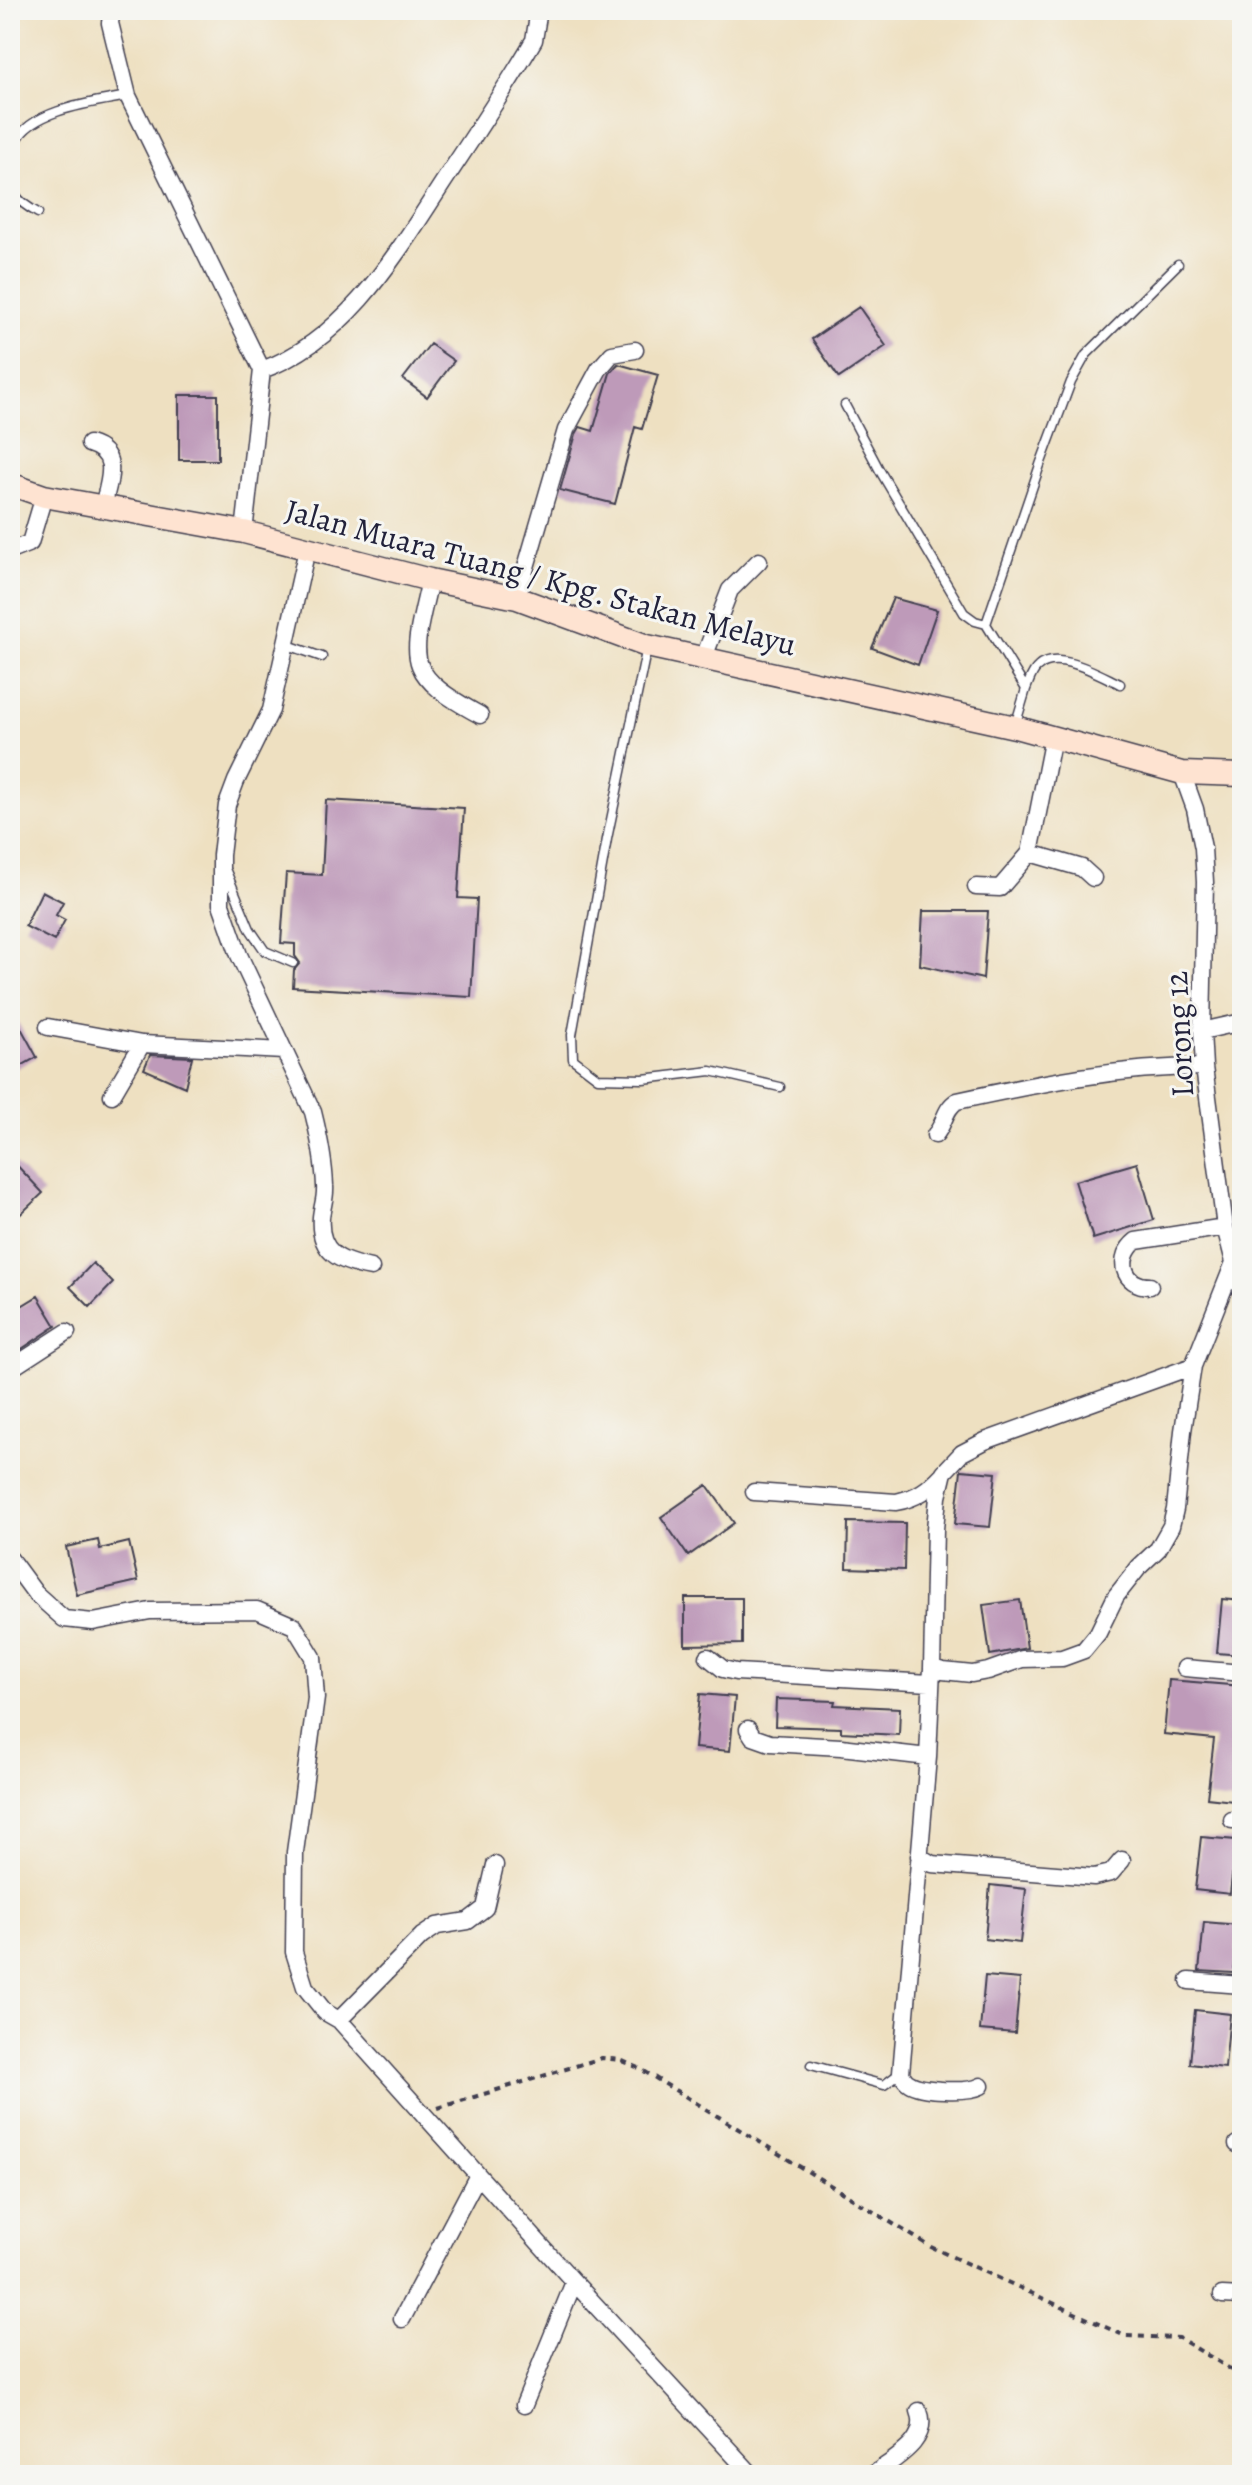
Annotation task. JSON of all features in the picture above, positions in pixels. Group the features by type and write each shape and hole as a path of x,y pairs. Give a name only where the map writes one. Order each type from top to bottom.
{"main road":[{"name":"Jalan Muara Tuang / Kpg. Stakan Melayu","path":"10,484 44,496 244,532 430,580 517,598 647,646 1015,727 1182,773 1242,775"}],"street":[{"path":"112,10 110,23 128,96 262,370 244,532"},
{"path":"262,370 288,361 319,340 339,322 396,255 534,40 539,10"},
{"path":"517,598 566,430 599,369 612,354 635,350"},
{"path":"89,444 98,446 106,453 110,463 103,506"},
{"path":"10,551 30,543 44,496"},
{"path":"307,549 271,710 227,805 221,855 221,904 239,955 313,1112 320,1138 326,1190 320,1236 331,1253 353,1265 371,1268"},
{"path":"704,657 730,590 759,561"},
{"path":"430,580 415,646 418,664 431,683 480,715"},
{"path":"976,887 1000,888 1030,853 1053,737"},
{"name":"Lorong 12","path":"1182,773 1195,809 1203,848 1204,1067 1225,1227 1242,1293"},
{"path":"1030,853 1082,868 1093,878"},
{"path":"1202,1031 1242,1022"},
{"path":"48,1027 142,1044 284,1051"},
{"path":"112,1095 142,1044"},
{"path":"935,1135 947,1109 957,1101 1080,1075 1204,1067"},
{"path":"1150,1286 1140,1286 1131,1281 1126,1272 1124,1263 1130,1246 1136,1241 1225,1227"},
{"path":"708,1657 723,1669 736,1672 931,1676 972,1674 1022,1659 1062,1658 1084,1650 1098,1633 1116,1596 1158,1549 1171,1526 1193,1366 1233,1265"},
{"path":"10,1369 67,1332"},
{"path":"754,1492 896,1502 912,1499 930,1488 962,1453 985,1441 1193,1366"},
{"path":"944,1472 935,1529 928,1757 901,2073 906,2082 914,2085 961,2092 981,2086"},
{"path":"10,1559 35,1593 64,1619 93,1622 150,1611 257,1610 294,1626 313,1657 316,1698 295,1852 294,1952 305,1987 325,2012 339,2020 752,2475"},
{"path":"1185,1668 1242,1673"},
{"path":"748,1729 753,1737 770,1743 928,1757"},
{"path":"919,1856 932,1864 1094,1877 1111,1873 1122,1860"},
{"path":"339,2020 422,1936 437,1926 468,1921 485,1908 495,1865"},
{"path":"1189,1981 1242,1985"},
{"path":"402,2319 478,2175"},
{"path":"524,2405 574,2282"},
{"path":"1222,2295 1242,2296"},
{"path":"873,2475 919,2437 922,2420 919,2411"}],"lane":[{"path":"38,213 21,203 12,191 10,168 16,140 32,125 57,110 128,96"},
{"path":"986,624 1071,382 1086,355 1178,264"},
{"path":"845,405 964,613 986,624 1026,689"},
{"path":"284,644 322,657"},
{"path":"647,646 604,854 572,1035 573,1059 598,1078 643,1079 711,1071 780,1087"},
{"path":"1015,727 1036,667 1051,660 1065,661 1120,684"},
{"path":"221,855 234,895 250,929 265,951 293,963"},
{"path":"811,2065 884,2085 901,2073"}],"path":[{"path":"423,2112 602,2058 620,2060 639,2068 931,2247 1125,2336 1179,2338 1242,2376"}],"building":[{"path":"859,307 886,346 839,378 812,339"},
{"path":"430,344 454,361 427,397 403,379"},
{"path":"618,364 658,375 642,429 635,427 615,504 560,490 576,434 580,427 593,431 610,373"},
{"path":"179,395 218,395 218,460 179,460"},
{"path":"893,598 937,610 918,665 872,648"},
{"path":"326,800 464,808 458,898 477,899 471,997 293,987 294,970 300,963 295,956 295,944 281,943 286,873 322,875"},
{"path":"42,891 63,902 56,915 65,920 54,941 25,926"},
{"path":"923,911 988,911 983,979 920,965"},
{"path":"10,1008 37,1057 10,1072"},
{"path":"150,1055 192,1057 185,1087 144,1069"},
{"path":"10,1158 43,1193 10,1224"},
{"path":"1137,1163 1154,1220 1093,1239 1075,1181"},
{"path":"93,1263 113,1283 90,1307 70,1287"},
{"path":"38,1296 56,1326 17,1352 10,1341 10,1313"},
{"path":"961,1470 996,1473 990,1527 955,1524"},
{"path":"707,1485 734,1523 688,1556 661,1517"},
{"path":"848,1522 905,1523 904,1570 847,1568"},
{"path":"98,1540 100,1549 129,1542 138,1581 77,1595 66,1547"},
{"path":"685,1598 742,1598 742,1644 685,1645"},
{"path":"1222,1599 1242,1601 1242,1655 1217,1653"},
{"path":"1020,1600 1027,1648 990,1655 983,1605"},
{"path":"1169,1680 1242,1686 1242,1802 1207,1798 1214,1739 1164,1734"},
{"path":"700,1694 735,1697 730,1751 695,1748"},
{"path":"776,1699 900,1708 899,1735 841,1732 841,1728 775,1726"},
{"path":"1201,1837 1236,1840 1230,1894 1195,1890"},
{"path":"990,1885 1026,1889 1020,1943 985,1939"},
{"path":"1204,1922 1239,1925 1234,1973 1199,1971"},
{"path":"985,1976 1020,1979 1015,2033 980,2030"},
{"path":"1195,2010 1230,2014 1225,2068 1190,2064"}]}
